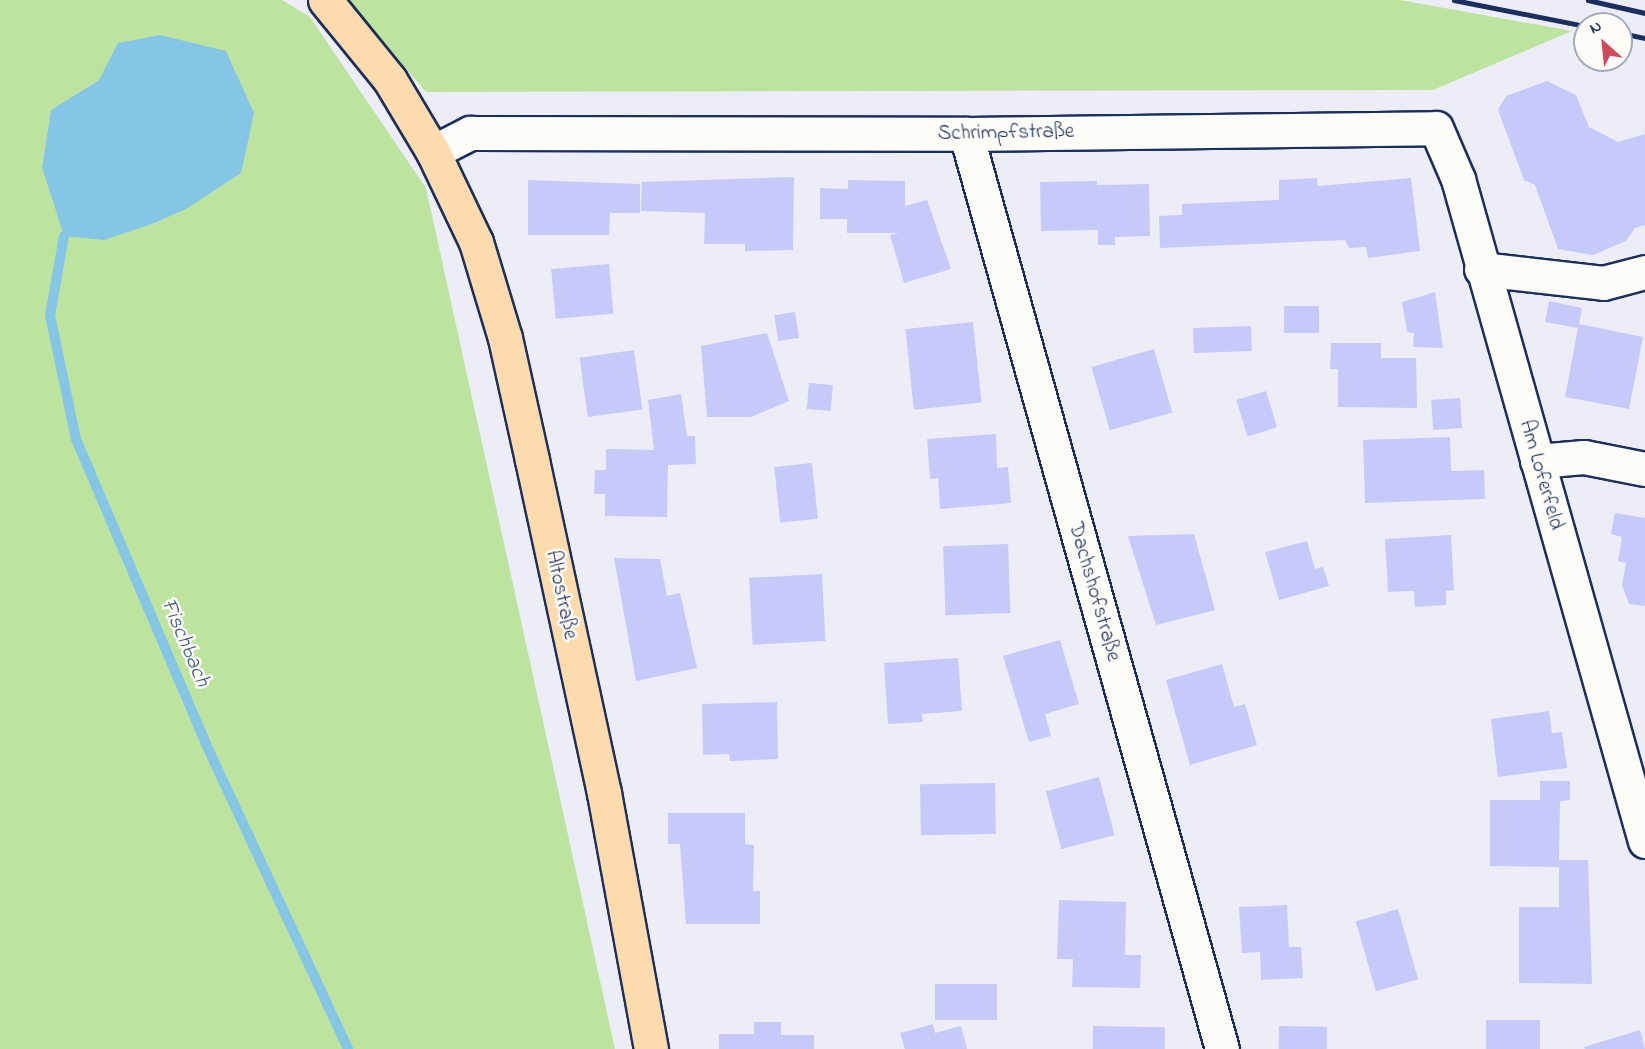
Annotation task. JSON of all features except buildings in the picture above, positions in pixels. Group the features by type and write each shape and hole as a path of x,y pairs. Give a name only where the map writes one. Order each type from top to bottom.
{"main road":[{"name":"Altostraße","path":"325,0 390,80 433,152 476,242 506,338 604,793 651,1049"}],"street":[{"name":"Schrimpfstraße","path":"433,152 470,133 966,134 1436,128 1458,179 1481,269"},
{"name":"Dachshofstraße","path":"966,134 1222,1049"},
{"path":"1481,269 1603,283 1645,272"},
{"name":"Am Loferfeld","path":"1481,269 1645,841"},
{"path":"1537,461 1584,457 1645,470"}],"green space":[{"path":"0,0 282,0 310,17 426,188 615,1049 0,1049","holes":["99,80 42,167 51,110"]},
{"path":"348,0 1400,0 1572,31 1433,90 426,92"}],"water":[{"path":"160,35 226,51 254,113 241,173 186,209 152,224 104,240 64,236 42,167 51,110 99,80 118,43"}],"waterway":[{"name":"Fischbach","path":"64,236 50,315 76,439 205,742 348,1049"}],"railway":[{"path":"1454,0 1573,24"},
{"path":"1588,0 1645,13"},
{"path":"1633,36 1645,38"}]}
